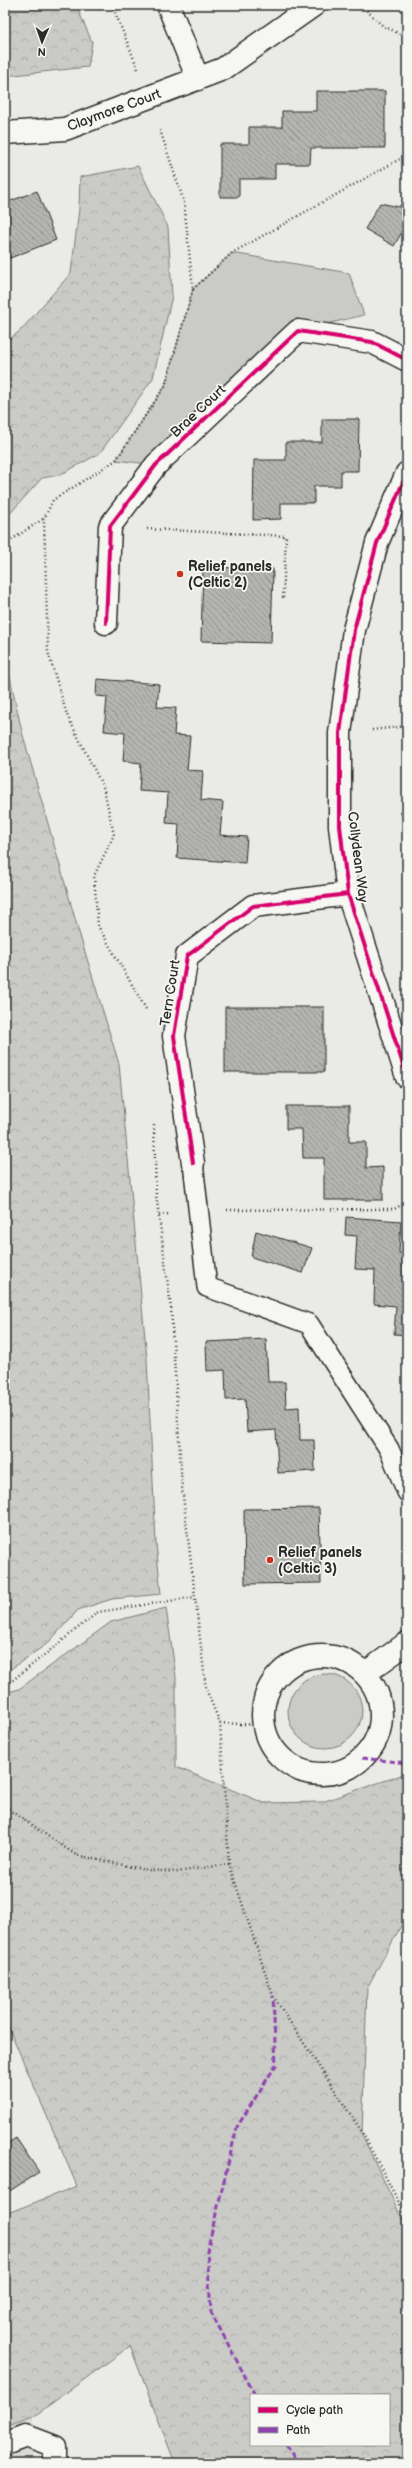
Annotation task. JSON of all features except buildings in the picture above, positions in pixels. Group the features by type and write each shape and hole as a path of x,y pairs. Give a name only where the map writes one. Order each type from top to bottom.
{"street":[{"path":"168,5 198,79"},
{"name":"Claymore Court","path":"5,133 65,129 223,69 314,5"},
{"name":"Brae Court","path":"110,526 156,465 298,331 372,342 407,360"},
{"name":"Collydean Way","path":"407,473 377,543 354,630 340,733 340,826 348,894 407,1077"},
{"path":"106,623 110,526"},
{"name":"Tern Court","path":"193,1162 174,1036 186,956 253,906 348,894"},
{"path":"366,1672 407,1643"},
{"path":"315,1654 346,1658 366,1672 382,1700 376,1745 350,1769 315,1776 279,1758 264,1732 265,1693 274,1678 315,1654"},
{"path":"5,2444 26,2436 54,2447 55,2463"}],"lane":[{"path":"193,1162 207,1287 309,1324 389,1449 407,1492"}],"path":[{"path":"112,5 149,98"},
{"path":"361,5 383,26 407,37"},
{"path":"193,290 232,253 407,155"},
{"path":"5,544 44,519"},
{"path":"110,526 286,536 283,598"},
{"path":"159,1215 198,1210 394,1209 407,1202"},
{"path":"5,1683 13,1680 98,1612 195,1597"},
{"path":"220,1723 264,1725"},
{"path":"5,1807 76,1855 147,1870 177,1872 229,1864"}],"shaded area":[{"path":"33,2417 33,2463 5,2463 5,2427"}],"green space":[{"path":"5,5 76,5 92,42 88,67 5,76"},
{"path":"138,166 168,227 172,296 153,378 100,453 60,475 42,478 5,519 5,343 21,330 71,273 79,209 80,177"},
{"path":"232,253 349,273 364,315 298,331 156,465 116,460 165,386 193,289"},
{"path":"5,654 22,732 78,929 119,1064 147,1359 156,1543 161,1594 112,1599 78,1610 48,1643 5,1673"},
{"path":"166,1608 176,1677 176,1767 264,1803 322,1802 407,1773 407,1915 367,1988 362,2135 407,2229 407,2463 175,2463 130,2346 33,2417 5,2427 5,2214 77,2186 5,2019 5,1693 19,1689 111,1622"},
{"path":"325,1674 339,1677 351,1685 359,1697 362,1711 359,1725 351,1737 339,1745 325,1748 311,1745 299,1737 291,1725 288,1711 291,1697 299,1685 311,1677"}],"marked path":[{"path":"362,1758 407,1763"},
{"path":"254,2394 211,2312 207,2251 237,2127 276,2065 273,1996"},
{"path":"287,2446 298,2463"}],"cycle path":[{"path":"106,623 110,526 156,465 298,331 372,342 407,360"},
{"path":"407,473 377,543 354,630 340,733 340,826 348,894 407,1077"},
{"path":"193,1163 174,1036 187,956 253,906 348,894"}],"place":[{"name":"Relief panels (Celtic 2)","path":"180,574"},
{"name":"Relief panels (Celtic 3)","path":"270,1560"}]}
